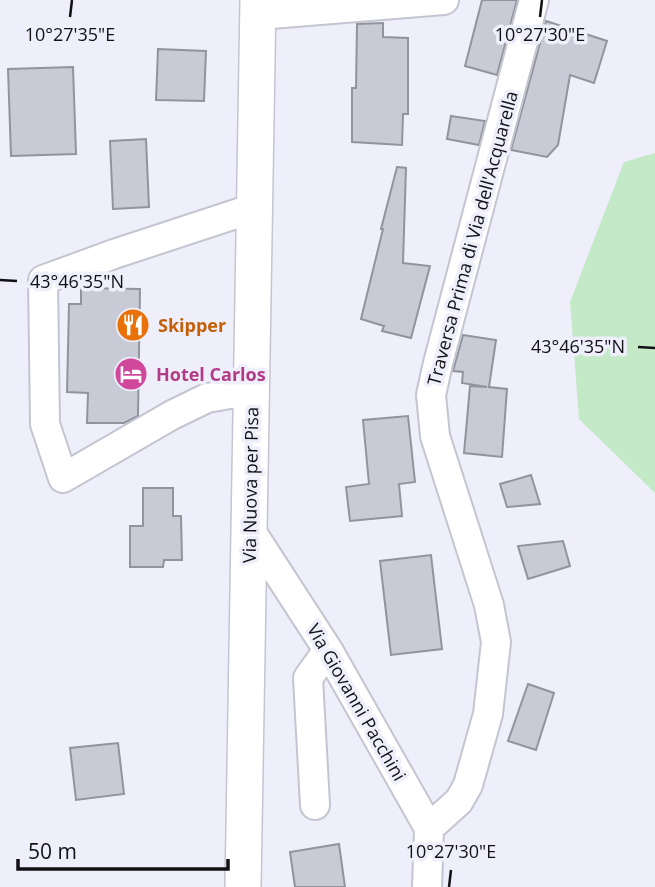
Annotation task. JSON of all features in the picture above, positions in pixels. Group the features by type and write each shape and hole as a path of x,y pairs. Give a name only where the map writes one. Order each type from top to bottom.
{"main road":[{"name":"Via Nuova per Pisa","path":"243,887 258,8"}],"street":[{"path":"258,8 444,0"},
{"name":"Traversa Prima di Via dell'Acquarella","path":"429,828 459,802 468,785 488,714 496,642 489,605 435,436 431,395 534,0"},
{"path":"251,393 207,398 172,415 63,478 45,424 43,280 254,208"},
{"name":"Via Giovanni Pacchini","path":"249,528 328,650 429,828"},
{"path":"315,805 308,678 328,650"},
{"path":"427,887 429,828"}],"green space":[{"path":"655,153 655,493 579,419 570,302 624,162"}],"building":[{"path":"482,0 517,0 497,75 465,66"},
{"path":"546,21 607,41 594,83 570,75 558,145 547,157 511,150"},
{"path":"383,23 383,37 408,38 408,114 403,114 402,145 352,142 352,88 356,88 357,24"},
{"path":"158,49 206,51 204,101 156,100"},
{"path":"73,67 76,154 11,156 8,69"},
{"path":"451,116 485,121 479,145 447,139"},
{"path":"146,139 149,207 113,209 110,141"},
{"path":"397,167 406,168 403,263 430,266 411,338 382,331 384,326 361,319"},
{"path":"81,288 140,289 138,416 124,423 87,423 88,393 67,392 69,304 81,304"},
{"path":"463,335 496,340 489,387 507,389 502,457 464,453 470,386 487,387 462,383 463,372 453,371"},
{"path":"408,416 415,482 399,484 402,516 350,521 346,487 369,484 363,420"},
{"path":"531,475 540,504 507,507 500,484"},
{"path":"143,488 173,488 173,516 181,516 182,560 164,560 163,567 130,567 130,526 143,526"},
{"path":"563,541 570,566 528,579 518,546"},
{"path":"431,555 442,649 391,655 380,561"},
{"path":"528,684 554,693 536,750 508,741"},
{"path":"118,743 124,794 76,800 70,748"},
{"path":"339,844 345,887 295,887 290,852"}],"place":[{"name":"Skipper","path":"133,325"},
{"name":"Hotel Carlos","path":"131,374"}]}
